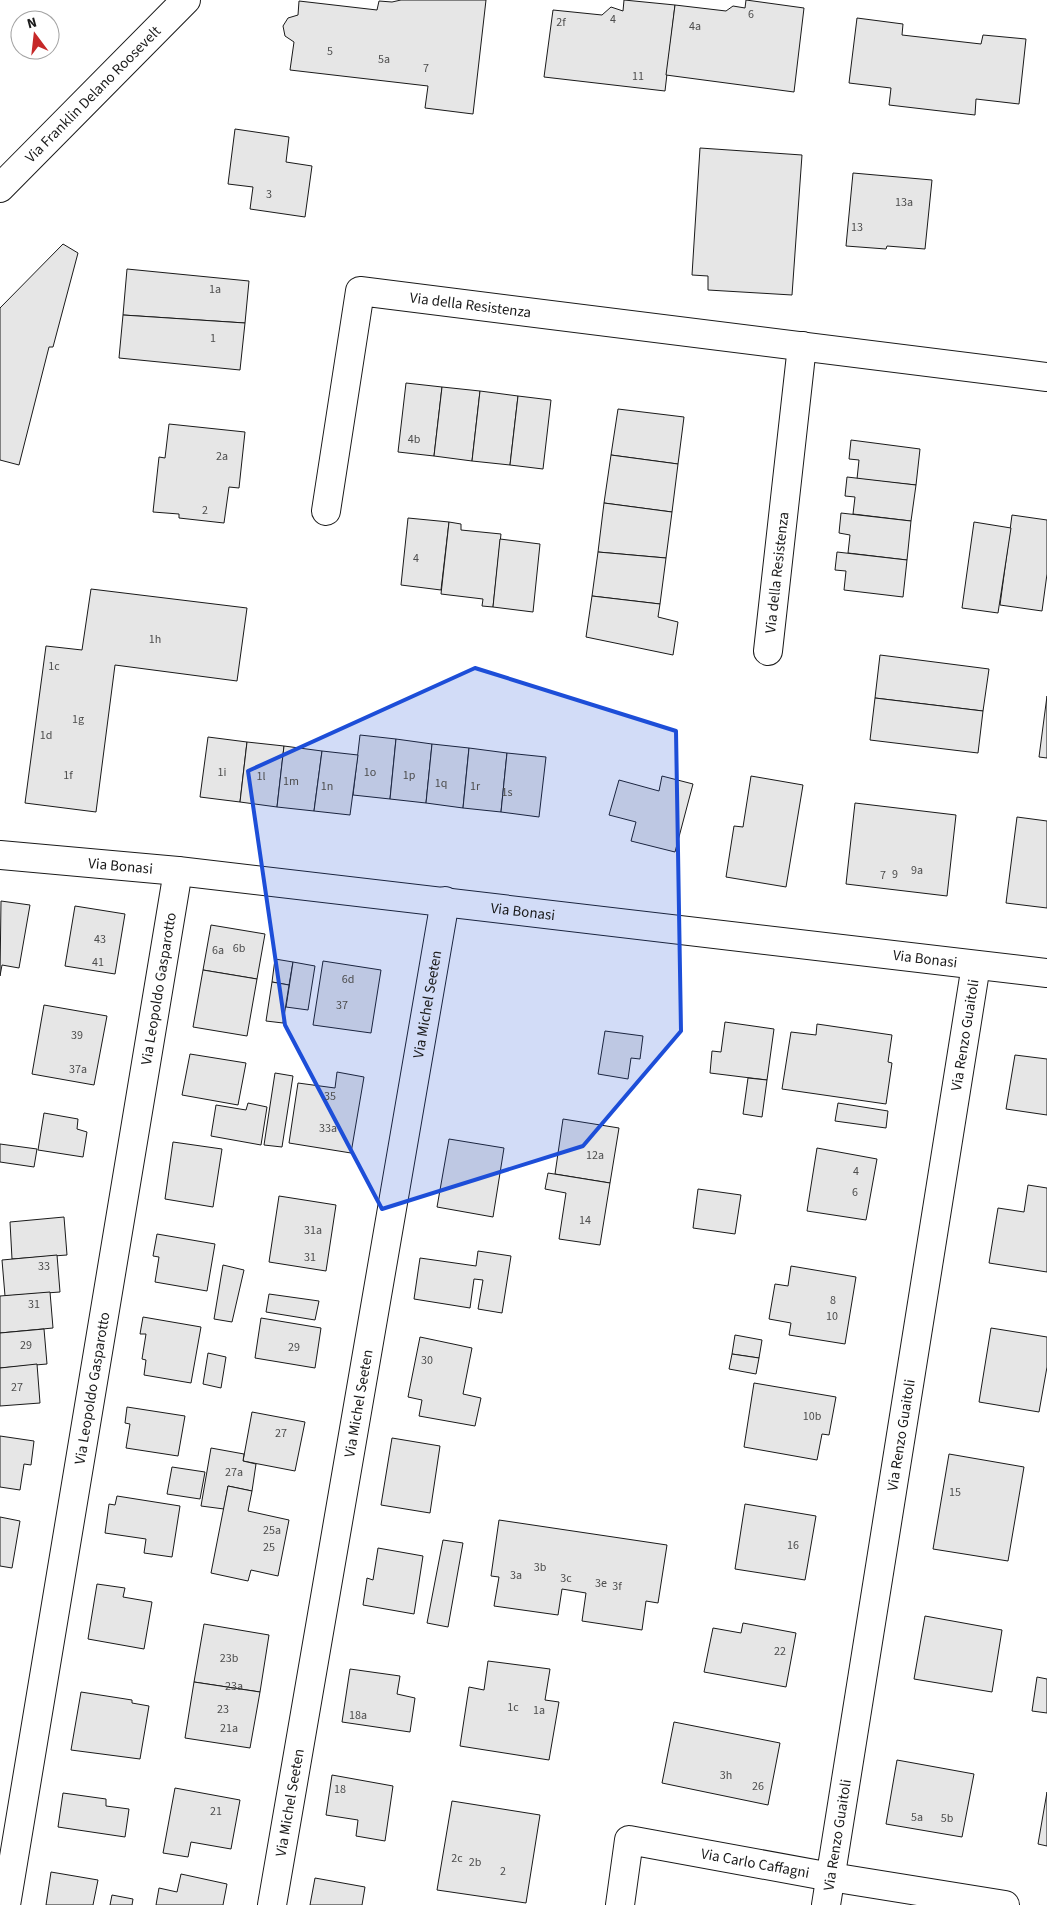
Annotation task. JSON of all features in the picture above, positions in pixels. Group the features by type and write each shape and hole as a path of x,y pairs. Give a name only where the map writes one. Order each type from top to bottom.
{"street":[{"name":"Via Franklin Delano Roosevelt","path":"0,188 186,0"},
{"name":"Via della Resistenza","path":"326,511 360,291 1047,377"},
{"name":"Via della Resistenza","path":"768,651 802,346"},
{"name":"Via Bonasi","path":"0,855 178,871 445,901 1047,973"},
{"name":"Via Leopoldo Gasparotto","path":"6,1905 178,871"},
{"name":"Via Michel Seeten","path":"272,1905 445,901"},
{"name":"Via Renzo Guaitoli","path":"826,1905 976,965"},
{"name":"Via Carlo Caffagni","path":"620,1905 630,1840 831,1877 1005,1905"}],"highlighted area":[{"path":"475,668 676,731 681,1031 583,1146 382,1209 285,1025 248,771"}],"building":[{"path":"401,0 486,0 473,114 425,108 428,86 290,70 294,42 285,36 283,26 288,18 298,15 299,1 377,10 379,1 392,2"},
{"path":"624,0 675,5 665,91 544,77 553,10 602,15 611,7 623,11"},
{"path":"746,0 804,8 794,92 666,75 675,5 726,11 733,6 745,8"},
{"path":"857,18 903,24 902,35 981,44 983,35 1026,39 1019,104 976,99 975,115 889,105 891,88 849,83"},
{"path":"235,129 289,137 286,162 312,166 305,217 250,209 253,187 228,184"},
{"path":"700,148 802,155 792,295 708,290 708,276 692,275"},
{"path":"853,173 932,180 925,249 887,246 886,249 846,246"},
{"path":"63,244 78,253 53,347 49,347 19,465 0,460 0,308"},
{"path":"127,269 249,281 245,323 123,315"},
{"path":"123,315 245,323 240,370 119,358"},
{"path":"406,383 442,387 434,456 398,452"},
{"path":"442,387 480,391 472,461 434,456"},
{"path":"480,391 518,396 510,465 472,461"},
{"path":"518,396 551,400 543,469 510,465"},
{"path":"618,409 684,417 678,464 611,455"},
{"path":"169,424 245,432 239,488 229,487 224,523 179,518 179,514 153,512 159,457 165,458"},
{"path":"851,440 920,449 916,485 857,479 859,460 849,459"},
{"path":"611,455 678,464 672,512 604,503"},
{"path":"847,477 916,485 911,521 853,514 855,497 845,496"},
{"path":"604,503 672,512 666,558 598,552"},
{"path":"841,513 911,521 907,560 848,553 850,535 839,533"},
{"path":"1012,515 1047,520 1047,574 1042,611 1000,605"},
{"path":"408,518 449,522 441,590 401,585"},
{"path":"449,522 461,524 461,530 501,534 493,607 482,606 483,599 441,594"},
{"path":"974,522 1011,528 998,613 962,608"},
{"path":"500,539 540,544 533,612 493,607"},
{"path":"598,552 666,558 660,604 592,596"},
{"path":"837,552 907,560 903,597 844,590 846,571 835,570"},
{"path":"91,589 247,608 237,681 115,665 96,812 25,803 46,646 82,650"},
{"path":"592,596 660,604 658,617 678,622 673,655 586,637"},
{"path":"880,655 989,669 983,711 875,698"},
{"path":"1047,696 1047,758 1039,757"},
{"path":"875,698 983,711 978,753 870,740"},
{"path":"360,735 396,739 390,799 353,795"},
{"path":"208,737 247,742 240,802 200,797"},
{"path":"396,739 432,744 426,803 390,799"},
{"path":"247,742 284,746 277,807 240,802"},
{"path":"432,744 469,748 463,808 426,803"},
{"path":"284,746 322,751 314,811 277,807"},
{"path":"469,748 507,753 501,812 463,808"},
{"path":"322,751 358,755 350,815 314,811"},
{"path":"507,753 546,757 539,817 501,812"},
{"path":"662,776 693,784 675,852 631,841 636,822 609,815 619,780 659,791"},
{"path":"751,776 803,785 786,887 726,877 734,826 743,827"},
{"path":"855,803 956,815 947,896 846,884"},
{"path":"1017,817 1047,821 1047,908 1006,903"},
{"path":"1,901 30,905 19,968 2,965 0,976"},
{"path":"75,906 125,914 115,974 65,966"},
{"path":"211,925 265,934 257,979 203,970"},
{"path":"275,959 293,962 289,985 272,982"},
{"path":"323,961 381,970 371,1033 313,1025"},
{"path":"293,962 315,966 308,1010 286,1007"},
{"path":"203,970 257,979 247,1036 193,1027"},
{"path":"272,982 289,985 283,1023 266,1021"},
{"path":"44,1005 107,1016 94,1085 32,1074"},
{"path":"725,1022 774,1029 767,1080 710,1073 712,1051 721,1052"},
{"path":"817,1024 892,1035 888,1062 892,1063 886,1104 782,1089 791,1032 816,1035"},
{"path":"605,1031 643,1036 640,1059 631,1058 628,1079 598,1074"},
{"path":"190,1054 246,1063 238,1105 182,1095"},
{"path":"1015,1055 1047,1059 1047,1115 1006,1109"},
{"path":"337,1072 364,1077 351,1153 289,1143 298,1083 335,1088"},
{"path":"275,1073 293,1076 282,1147 264,1145"},
{"path":"748,1078 767,1080 762,1117 743,1114"},
{"path":"248,1103 267,1107 261,1145 211,1136 216,1105 246,1110"},
{"path":"838,1103 888,1111 886,1128 835,1121"},
{"path":"44,1113 78,1119 77,1129 87,1132 83,1157 38,1150"},
{"path":"563,1119 619,1128 610,1183 555,1174"},
{"path":"449,1139 504,1148 493,1217 437,1207"},
{"path":"173,1142 222,1149 213,1207 165,1199"},
{"path":"0,1144 37,1149 34,1167 0,1162"},
{"path":"817,1148 877,1159 866,1220 807,1211"},
{"path":"548,1173 610,1183 600,1245 559,1239 566,1193 545,1189"},
{"path":"1028,1185 1047,1188 1047,1272 989,1263 998,1208 1024,1212"},
{"path":"698,1189 741,1195 735,1234 693,1228"},
{"path":"279,1196 336,1205 326,1271 269,1262"},
{"path":"64,1217 67,1255 12,1259 10,1222"},
{"path":"157,1234 215,1244 207,1291 155,1282 159,1257 153,1256"},
{"path":"478,1251 511,1256 502,1313 478,1309 483,1280 474,1279 470,1308 414,1299 420,1258 476,1266"},
{"path":"57,1255 60,1292 5,1296 2,1260"},
{"path":"223,1265 244,1270 232,1322 214,1319"},
{"path":"791,1266 856,1277 845,1344 789,1335 791,1323 769,1319 775,1284 788,1286"},
{"path":"50,1292 53,1328 0,1333 0,1296"},
{"path":"269,1294 319,1301 315,1320 266,1312"},
{"path":"143,1317 201,1327 191,1383 144,1375 146,1360 142,1359 146,1334 140,1334"},
{"path":"261,1318 321,1328 315,1368 255,1358"},
{"path":"991,1328 1047,1337 1047,1367 1039,1412 979,1402"},
{"path":"44,1329 47,1364 0,1368 0,1333"},
{"path":"735,1335 762,1340 759,1358 732,1354"},
{"path":"420,1337 472,1348 463,1394 481,1398 475,1426 419,1416 422,1400 408,1397"},
{"path":"208,1353 226,1357 221,1388 203,1384"},
{"path":"732,1354 759,1358 756,1374 729,1369"},
{"path":"37,1364 40,1403 0,1406 0,1368"},
{"path":"754,1383 836,1397 829,1435 822,1434 817,1460 744,1447"},
{"path":"127,1407 185,1416 178,1456 126,1448 130,1424 125,1423"},
{"path":"252,1412 305,1422 295,1471 243,1461"},
{"path":"0,1436 34,1441 31,1465 24,1464 20,1490 0,1487"},
{"path":"392,1438 440,1446 430,1513 381,1505"},
{"path":"211,1448 244,1454 243,1461 256,1464 252,1491 228,1486 224,1509 201,1506"},
{"path":"949,1454 1024,1467 1008,1561 933,1549"},
{"path":"172,1467 205,1472 200,1499 167,1494"},
{"path":"228,1486 252,1491 248,1511 289,1520 278,1576 251,1570 248,1581 211,1573"},
{"path":"117,1496 180,1506 172,1557 144,1553 146,1539 105,1533 109,1504 115,1505"},
{"path":"745,1504 816,1516 805,1580 735,1569"},
{"path":"0,1517 20,1521 12,1568 0,1566"},
{"path":"499,1520 667,1545 658,1603 646,1601 642,1630 582,1621 586,1593 562,1589 558,1615 494,1606 499,1577 491,1576"},
{"path":"443,1540 463,1543 448,1627 427,1623"},
{"path":"378,1548 423,1556 414,1614 363,1605 367,1578 373,1580"},
{"path":"97,1584 125,1588 123,1597 152,1602 144,1649 88,1639"},
{"path":"925,1616 1002,1630 992,1692 914,1679"},
{"path":"743,1623 796,1633 786,1687 704,1672 713,1628 741,1633"},
{"path":"204,1624 269,1635 260,1692 194,1682"},
{"path":"488,1661 550,1669 545,1700 559,1702 549,1760 460,1746 469,1687 484,1690"},
{"path":"350,1669 400,1676 397,1694 415,1698 410,1732 342,1722"},
{"path":"1037,1677 1047,1679 1047,1713 1032,1711"},
{"path":"194,1682 260,1692 250,1748 185,1738"},
{"path":"81,1692 132,1700 132,1703 149,1706 140,1759 71,1750"},
{"path":"674,1722 780,1743 768,1805 662,1783"},
{"path":"897,1760 974,1774 962,1837 886,1824"},
{"path":"332,1775 393,1786 385,1841 356,1836 358,1820 326,1815"},
{"path":"175,1788 240,1800 231,1849 191,1842 188,1857 163,1853"},
{"path":"1047,1792 1047,1846 1038,1844"},
{"path":"63,1793 106,1799 106,1806 129,1809 125,1837 58,1827"},
{"path":"452,1801 540,1815 526,1903 437,1890"},
{"path":"51,1872 98,1880 93,1905 46,1905"},
{"path":"181,1874 227,1884 223,1905 156,1905 159,1888 177,1892"},
{"path":"315,1878 365,1887 362,1905 310,1905"},
{"path":"112,1895 133,1899 132,1905 110,1905"}]}
